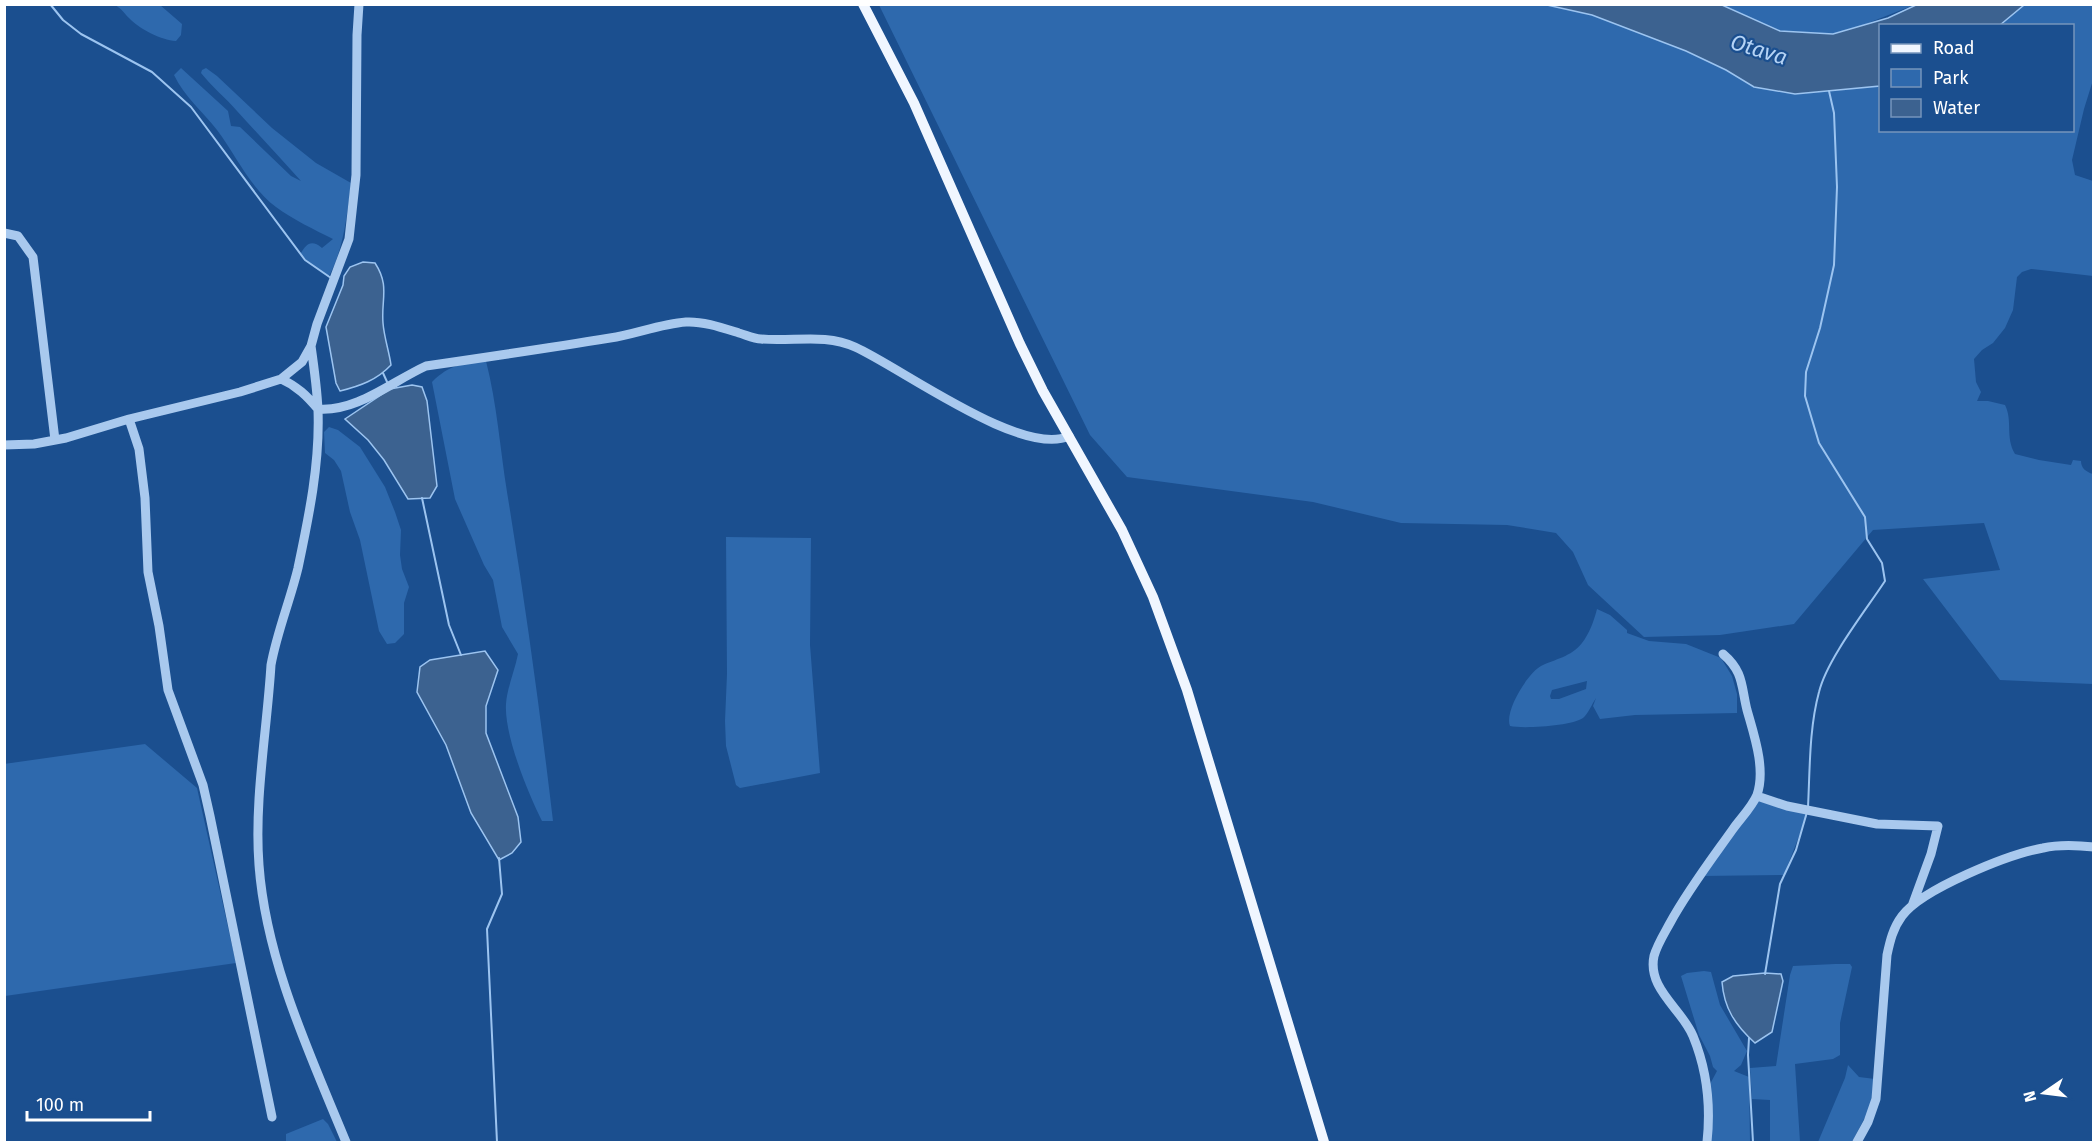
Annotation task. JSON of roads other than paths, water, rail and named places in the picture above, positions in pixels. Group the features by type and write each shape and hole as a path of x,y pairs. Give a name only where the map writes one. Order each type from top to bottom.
{"main road":[{"path":"863,4 914,103 1020,344 1122,530 1153,597 1187,690 1324,1143"}],"street":[{"path":"4,445 55,441 129,419 240,392 281,379 302,362 311,346 320,314 349,239 356,176 359,4"},
{"path":"4,233 18,236 33,257 55,441"},
{"path":"281,379 291,383 306,395 318,409 334,410 352,405 426,366 612,338 688,321 724,328 759,339 818,338 838,341 855,347 931,392 1009,430 1051,439 1062,440 1069,436"},
{"path":"311,346 318,409 313,489 297,570 274,646 258,829 259,867 275,949 287,992 346,1143"},
{"path":"129,419 139,449 145,498 148,572 159,626 168,690 208,805 272,1117"},
{"path":"1707,1143 1709,1120 1704,1068 1692,1033 1654,977 1654,958 1663,936 1705,866 1757,796 1758,750 1743,683 1738,671 1723,654"},
{"path":"1757,796 1787,807 1877,824 1938,826 1931,854 1912,906 1897,924 1890,941 1884,977 1876,1099 1857,1143"},
{"path":"1912,906 1958,880 2017,855 2068,844 2094,847"}],"water":[{"name":"Otava","path":"1547,5 1722,5 1780,31 1833,34 1888,18 1916,5 2024,5 2001,24 1879,24 1879,86 1795,94 1754,87 1726,70 1686,51 1592,15"},
{"path":"363,262 375,263 380,271 384,286 384,334 391,365 368,382 340,391 336,383 326,327 343,285 344,276 350,267"},
{"path":"412,385 422,387 427,401 437,486 430,498 408,499 384,460 368,440 345,419 390,389"},
{"path":"485,651 498,670 486,706 486,733 518,817 521,842 512,853 499,860 471,813 446,745 417,692 420,667 430,660"},
{"path":"1781,974 1783,981 1772,1032 1755,1043 1732,1016 1725,1000 1722,982 1733,976"}],"waterway":[{"path":"50,4 63,20 81,34 152,72 191,107 305,260 331,278"},
{"path":"1808,807 1813,720 1823,679 1838,650 1885,581 1882,563 1867,539 1865,517 1819,443 1805,396 1806,372 1820,328 1834,265 1837,187 1834,113 1829,91"},
{"path":"383,373 388,384"},
{"path":"422,498 449,625 461,655"},
{"path":"1765,974 1780,884 1796,850 1807,812"},
{"path":"497,1142 487,929 502,894 499,858"},
{"path":"1749,1038 1753,1142"}]}
